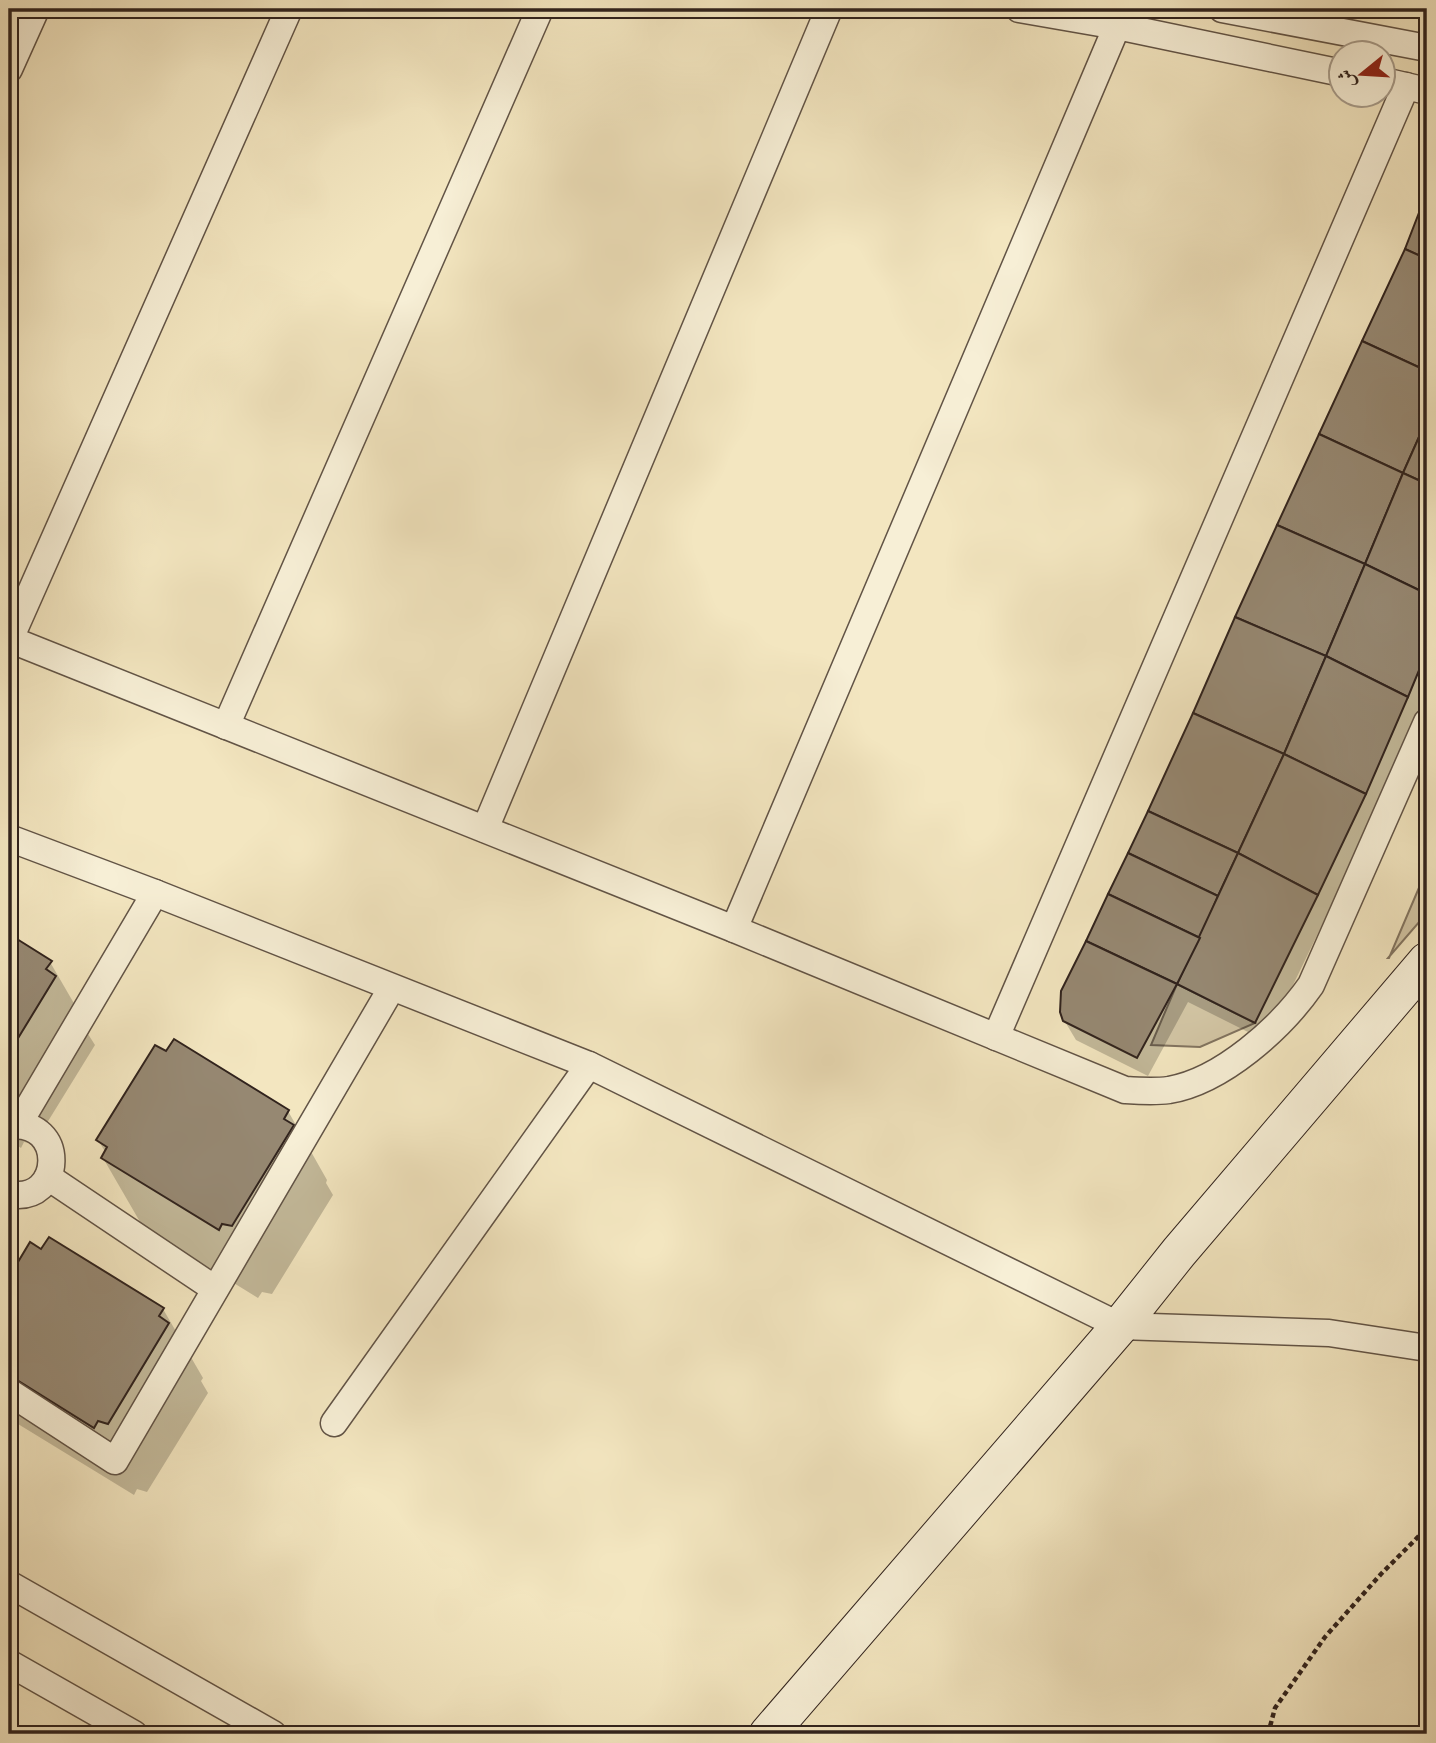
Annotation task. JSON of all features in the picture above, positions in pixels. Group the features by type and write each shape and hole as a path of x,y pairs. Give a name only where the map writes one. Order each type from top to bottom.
{"main road":[{"path":"768,1734 1120,1326 1187,1242 1427,961"}],"street":[{"path":"9,69 36,9"},
{"path":"289,9 9,639 734,929 1125,1090 1168,1090 1196,1082 1222,1069 1275,1028 1294,1009 1311,985 1427,722"},
{"path":"226,726 540,9"},
{"path":"485,830 829,9"},
{"path":"1019,9 1117,26 1328,70"},
{"path":"1222,9 1356,21 1427,48"},
{"path":"734,929 1117,26"},
{"path":"996,1037 1406,86"},
{"path":"9,838 589,1065 1120,1326 1329,1334 1427,1348"},
{"path":"9,1194 23,1195 33,1192 48,1177 52,1154 48,1143 30,1127 13,1125 155,893"},
{"path":"9,1392 115,1461 391,989"},
{"path":"334,1423 589,1065"},
{"path":"48,1177 215,1289"},
{"path":"9,1584 273,1734"},
{"path":"9,1663 134,1734"}],"path":[{"path":"1268,1734 1275,1708 1325,1637 1381,1574 1427,1528"}],"shaded area":[{"path":"1427,869 1427,913 1390,956"},
{"path":"1177,984 1255,1023 1200,1047 1151,1045"}],"building":[{"path":"1427,192 1427,259 1405,249"},
{"path":"1405,249 1427,259 1427,371 1362,341"},
{"path":"1362,341 1427,371 1427,419 1403,473 1319,434"},
{"path":"1427,419 1427,484 1403,473"},
{"path":"1319,434 1403,473 1365,564 1277,525"},
{"path":"1403,473 1427,484 1427,594 1365,564"},
{"path":"1277,525 1365,564 1326,656 1235,617"},
{"path":"1365,564 1427,594 1427,651 1408,697 1326,656"},
{"path":"1235,617 1326,656 1284,754 1193,713"},
{"path":"1326,656 1408,697 1366,794 1284,754"},
{"path":"1193,713 1284,754 1238,853 1148,811"},
{"path":"1284,754 1366,794 1318,895 1238,853"},
{"path":"1148,811 1238,853 1218,896 1128,853"},
{"path":"1128,853 1218,896 1200,938 1108,894"},
{"path":"1238,853 1318,895 1255,1023 1177,984"},
{"path":"1108,894 1200,938 1177,984 1086,941"},
{"path":"9,934 52,961 46,969 56,976 9,1053"},
{"path":"1086,941 1177,984 1137,1058 1063,1021 1060,1012 1061,991"},
{"path":"174,1039 289,1110 284,1119 294,1125 232,1226 222,1224 219,1230 101,1158 107,1147 96,1140 155,1045 166,1051"},
{"path":"49,1237 164,1308 159,1316 169,1323 108,1424 98,1421 94,1428 9,1375 9,1277 30,1242 41,1249"}]}
